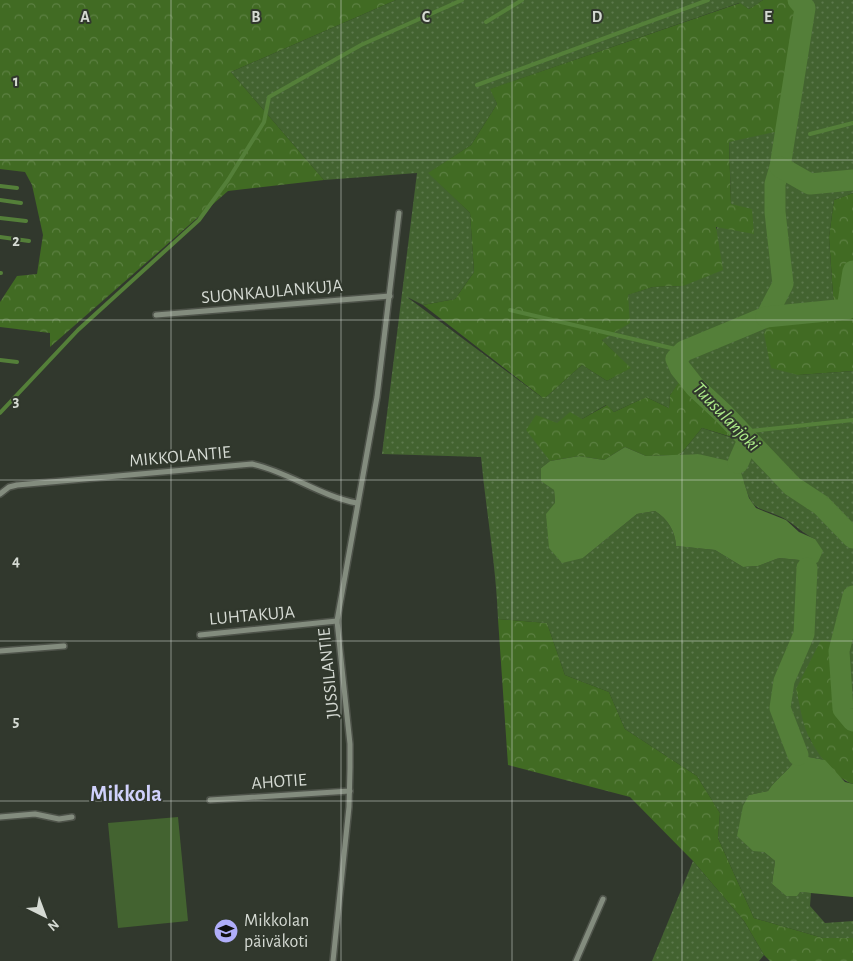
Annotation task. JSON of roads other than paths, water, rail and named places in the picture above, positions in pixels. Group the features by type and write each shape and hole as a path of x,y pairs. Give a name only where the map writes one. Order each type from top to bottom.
{"street":[{"name":"JUSSILANTIE","path":"333,961 350,791 350,744 337,621 377,397 399,213"},
{"name":"SUONKAULANKUJA","path":"156,315 390,296"},
{"name":"MIKKOLANTIE","path":"0,494 9,487 17,485 252,464 266,467 339,500 357,503"},
{"name":"LUHTAKUJA","path":"200,635 337,621"},
{"path":"0,651 64,646"},
{"name":"AHOTIE","path":"210,800 350,791"},
{"path":"0,817 35,814 59,820 72,817"},
{"path":"576,961 603,899"}],"waterway":[{"path":"0,413 78,330 199,220 228,180 264,122 269,97 361,45 462,0"},
{"path":"486,22 522,0"},
{"path":"477,85 708,0"},
{"name":"Tuusulanjoki","path":"798,0 805,8 780,167 775,184 775,212 783,284 766,317 684,351 676,359 680,368 695,387 724,414 792,486 821,505 853,538"},
{"path":"810,134 853,123"},
{"name":"Tuusulanjoki","path":"780,167 810,184 853,180"},
{"path":"0,186 17,188"},
{"path":"0,200 21,203"},
{"path":"0,218 26,221"},
{"path":"0,237 29,241"},
{"name":"Tuusulanjoki","path":"766,317 847,309 853,271"},
{"path":"510,310 684,351"},
{"path":"0,360 17,362"},
{"path":"742,432 853,420"},
{"path":"738,463 748,440"},
{"path":"798,755 780,708 784,681 804,634 807,568"},
{"name":"Tuusulanjoki","path":"853,596 839,651 843,709 853,721"},
{"name":"Tuusulanjoki","path":"848,619 853,618"},
{"name":"Tuusulanjoki","path":"848,715 853,713"}],"place":[{"name":"Mikkolan päiväkoti","path":"226,931"}],"district":[{"name":"Mikkola","path":"126,794"}]}
